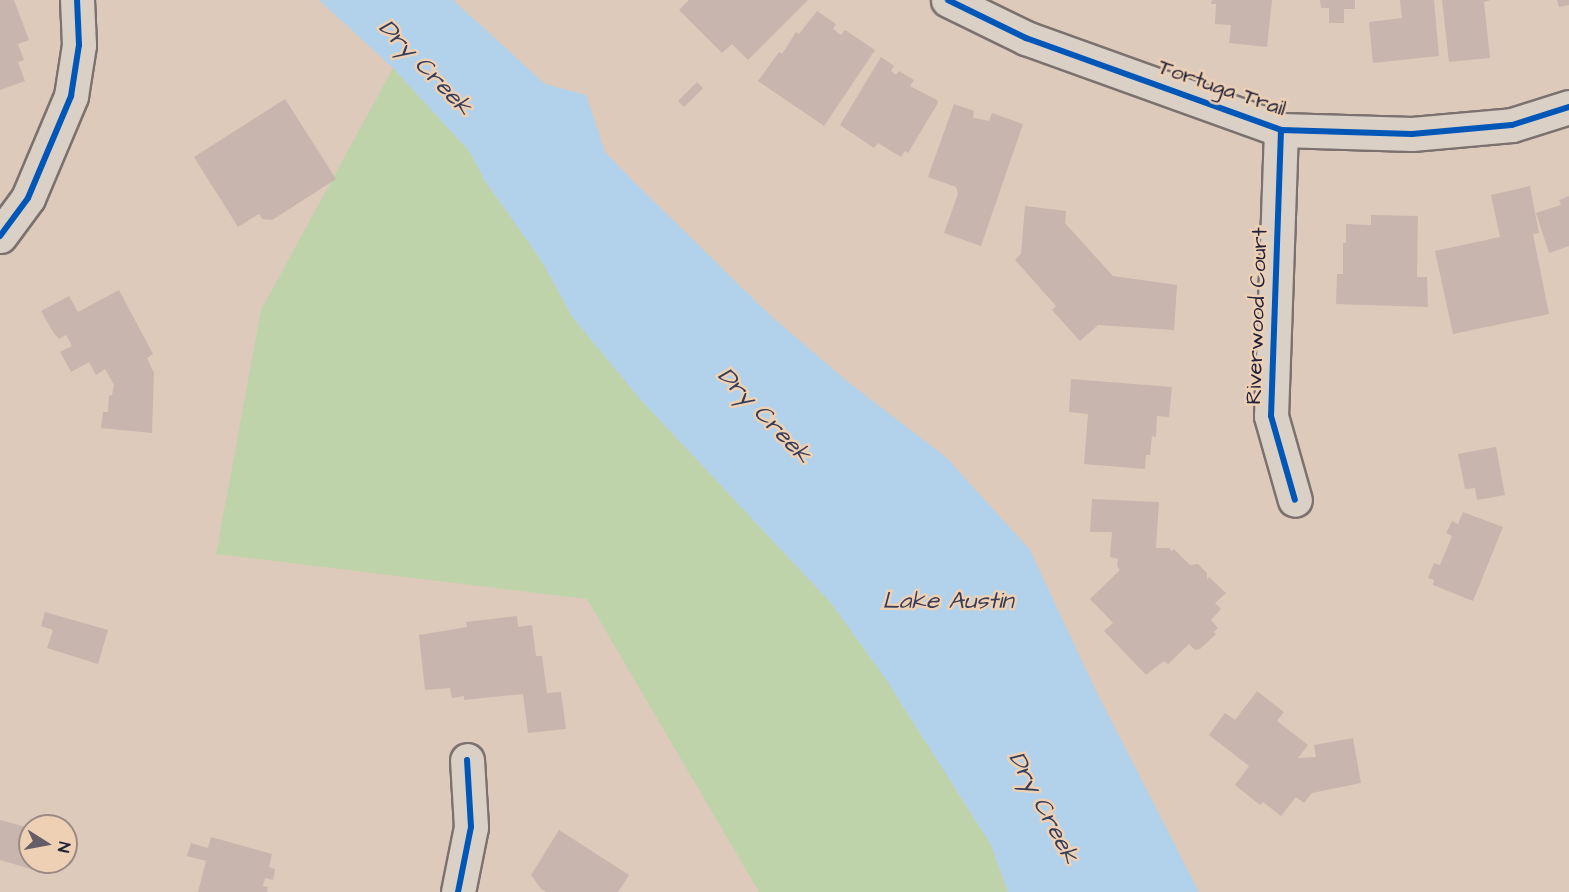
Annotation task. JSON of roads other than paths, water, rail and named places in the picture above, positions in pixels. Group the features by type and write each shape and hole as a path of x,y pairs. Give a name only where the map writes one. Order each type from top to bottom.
{"street":[{"path":"0,236 28,198 71,96 79,45 77,0"},
{"name":"Tortuga Trail","path":"948,0 1026,38 1281,130 1412,134 1512,125 1569,107"},
{"name":"Riverwood Court","path":"1281,130 1271,416 1295,500"},
{"path":"458,892 471,827 467,760"}],"water":[{"name":"Lake Austin","path":"319,0 453,0 545,84 586,95 605,152 633,181 770,315 848,382 946,457 1030,550 1096,691 1199,892 1008,892 991,845 885,678 831,603 641,400 573,318 541,260 485,181 470,152 393,68"}],"water label":[{"name":"Dry Creek","path":"425,68"},
{"name":"Dry Creek","path":"764,416"},
{"name":"Dry Creek","path":"1043,808"}]}
